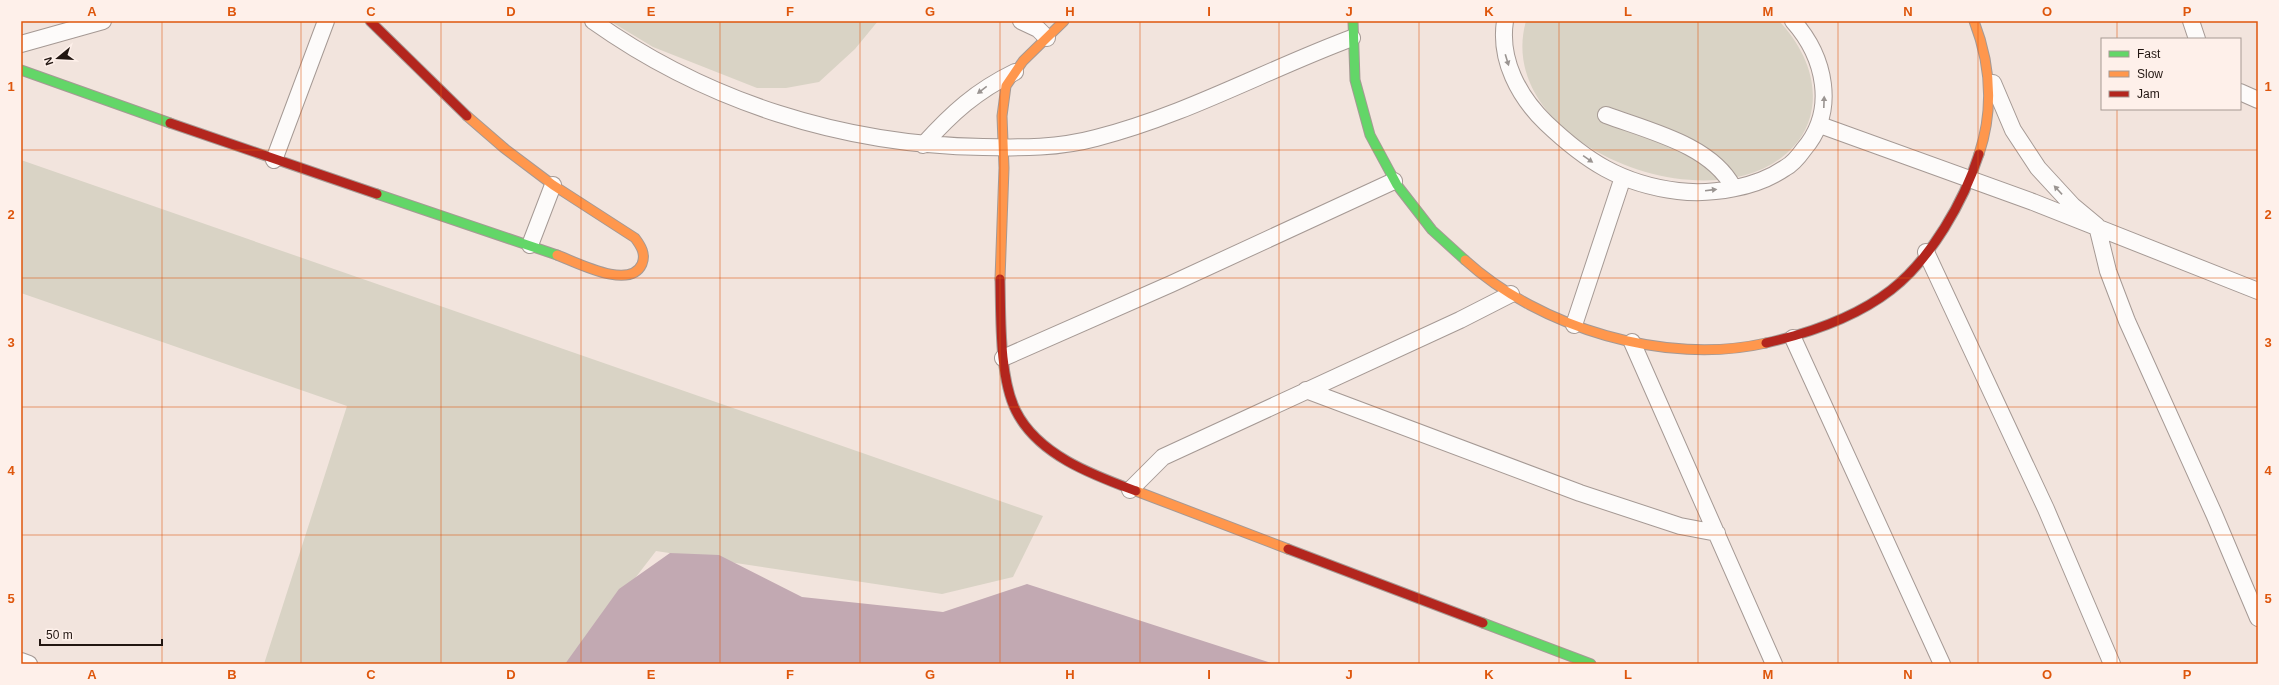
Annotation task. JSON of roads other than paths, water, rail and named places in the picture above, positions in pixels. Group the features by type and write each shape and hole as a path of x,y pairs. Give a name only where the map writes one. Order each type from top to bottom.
{"street":[{"path":"21,44 103,21"},
{"path":"274,160 326,21"},
{"path":"21,70 274,160 530,245 616,276 626,276 634,272 641,264 645,256 643,246 635,238 553,185 496,140 407,60 370,21"},
{"path":"593,21 642,54 685,76 785,117 863,136 923,144 1003,148 1039,147 1075,143 1144,124 1222,95 1317,52 1352,38"},
{"path":"1021,21 1038,29 1047,38"},
{"path":"1064,21 1029,55 1016,71 1006,86 1003,110 1004,166 1000,263 1004,358 1006,376 1016,412 1028,427 1058,455 1100,478 1591,664"},
{"path":"1353,21 1352,38 1354,75 1370,135 1394,181 1435,235 1462,259 1511,294 1544,314 1574,325 1632,342 1706,350 1766,344 1792,338 1834,323 1883,297 1905,278 1926,252 1957,207 1971,180 1981,150 1986,121 1988,70"},
{"path":"1504,21 1503,38 1506,56 1522,93 1532,107 1574,149 1593,163 1623,177 1678,191 1703,191 1733,187 1767,177 1786,168 1809,143 1820,125 1824,113 1824,96 1821,71 1813,48 1793,21"},
{"path":"1974,21 1988,70 2004,113 2027,153 2056,188 2097,226 2108,271 2124,314 2214,514 2258,618"},
{"path":"2191,21 2197,38"},
{"path":"923,144 948,118 986,86 1016,71"},
{"path":"2241,92 2258,100"},
{"path":"1606,115 1697,150 1720,168 1733,187"},
{"path":"1820,125 2097,226 2258,291"},
{"path":"1574,325 1623,177"},
{"path":"1004,358 1171,284 1394,181"},
{"path":"530,245 553,185"},
{"path":"1926,252 2046,509 2112,664"},
{"path":"1130,490 1163,457 1433,332 1511,294"},
{"path":"1792,338 1942,664"},
{"path":"1632,342 1774,664"},
{"path":"1306,390 1580,493 1660,520 1717,533"},
{"path":"21,661 29,664"}]}
